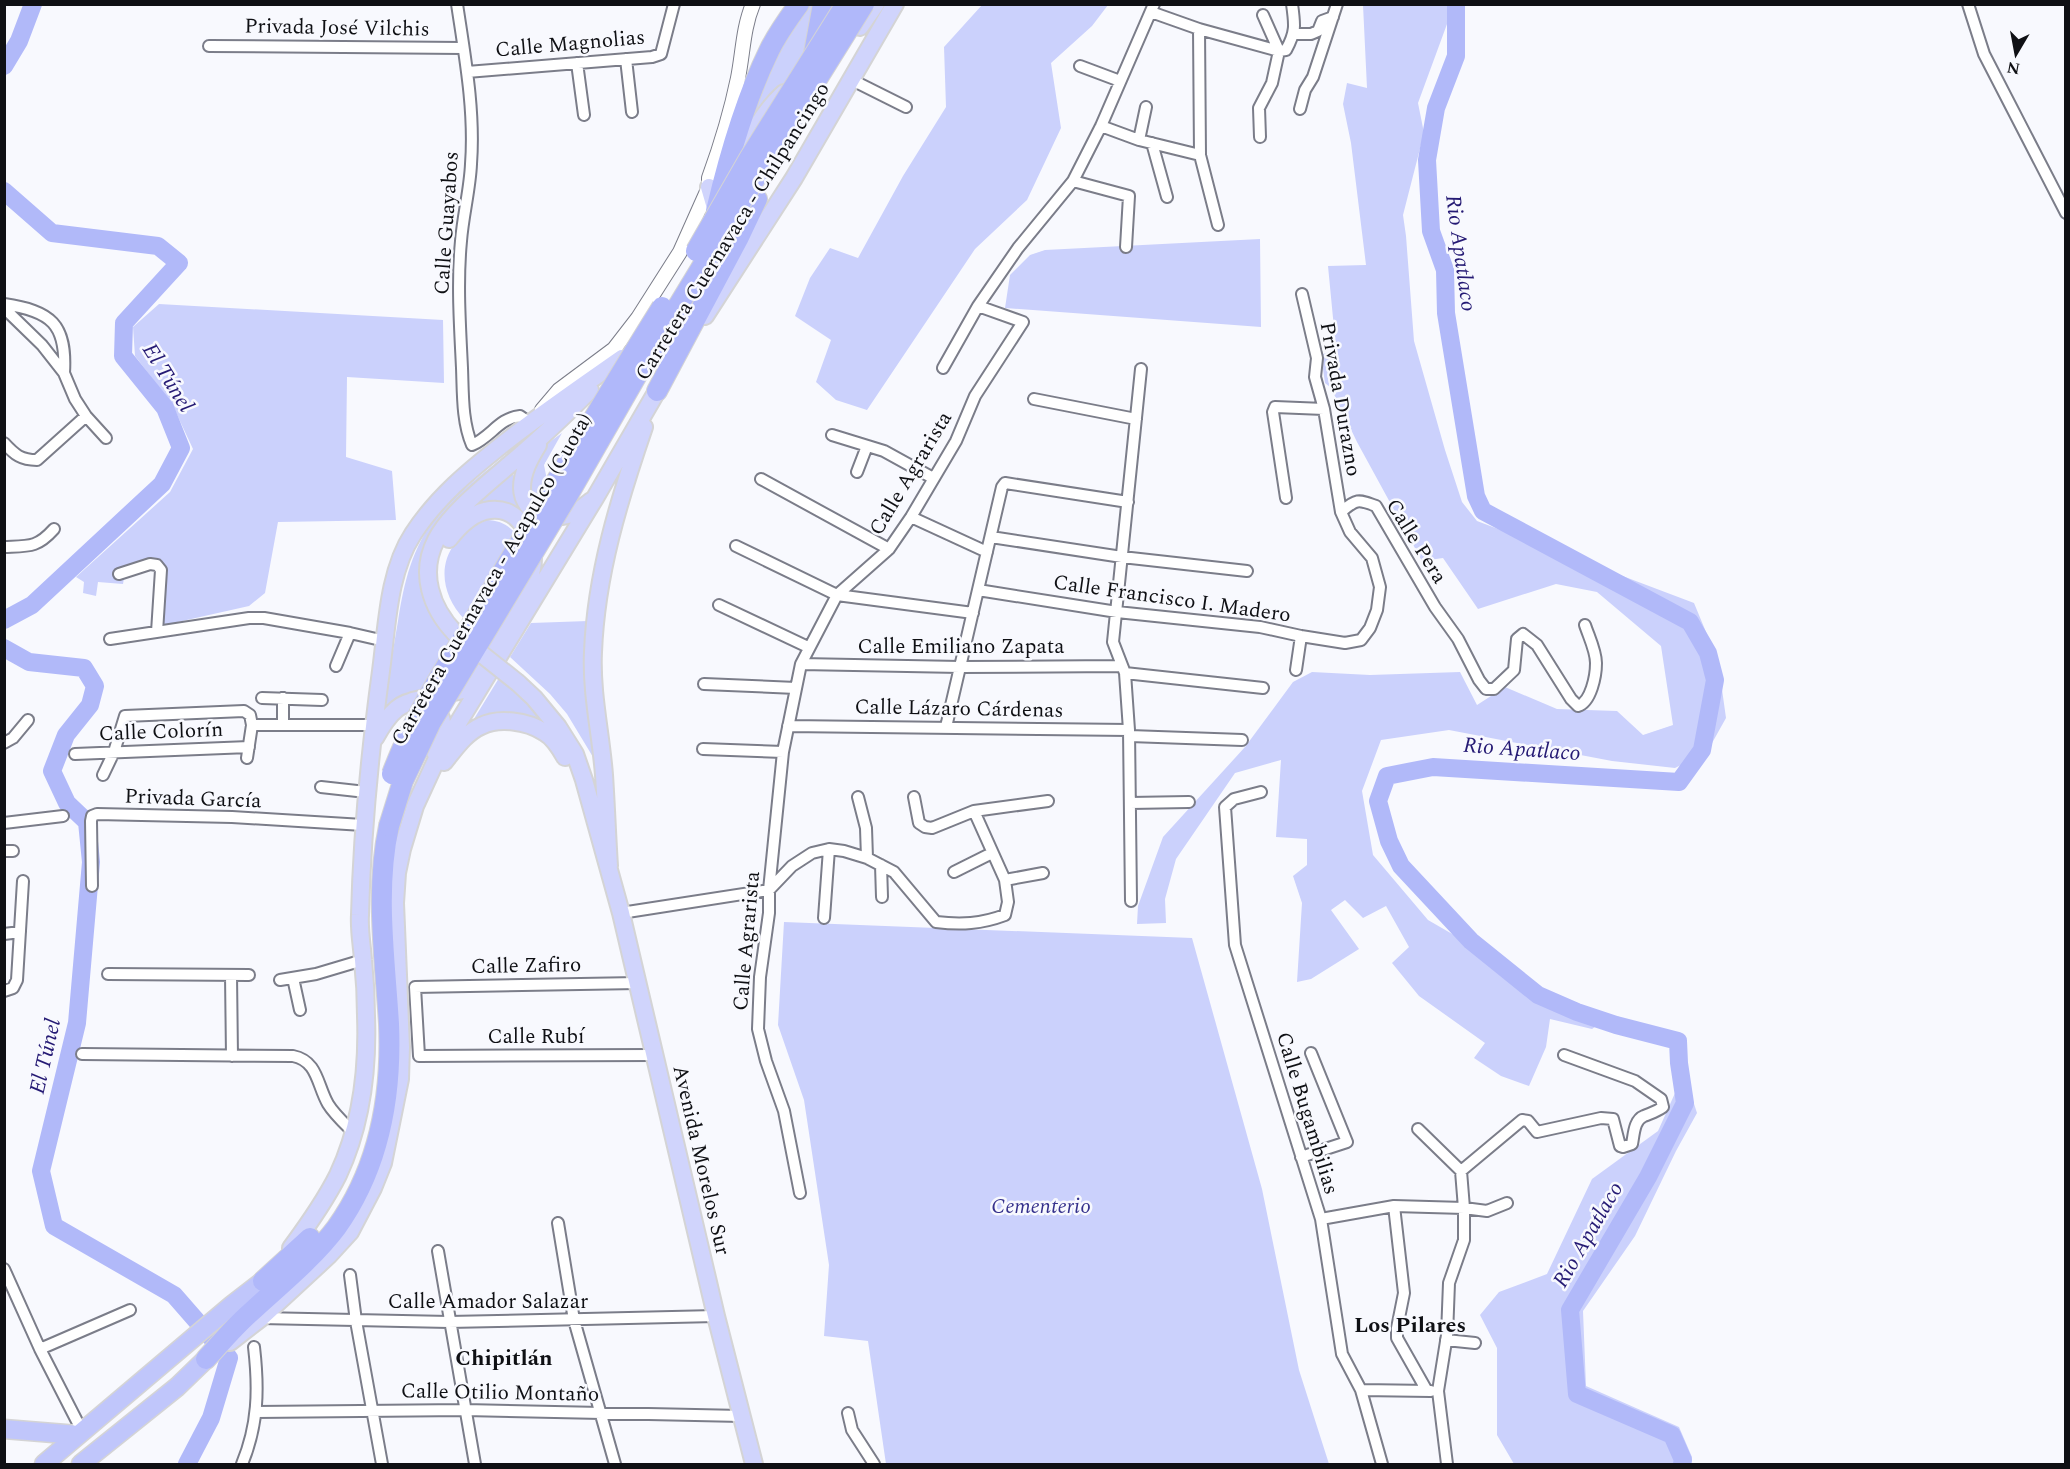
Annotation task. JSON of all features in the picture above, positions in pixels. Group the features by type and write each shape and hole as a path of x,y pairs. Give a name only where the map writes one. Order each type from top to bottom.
{"highway":[{"path":"716,211 730,154 756,83 769,51 800,4"},
{"path":"823,4 811,63 846,4"},
{"name":"Carretera Cuernavaca - Acapulco (Cuota)","path":"206,1359 300,1267 336,1227 356,1194 371,1161 389,1082 390,1048 382,921 373,852 383,801 393,772 419,716 585,430 684,272 750,157 846,4"},
{"name":"Carretera Cuernavaca - Acapulco (Cuota)","path":"263,1281 317,1232 329,1216 348,1182 364,1140 375,1088 378,1048 372,930 383,853 393,810 403,781 431,722 562,505 649,354 766,160 864,4"},
{"path":"657,391 758,199"},
{"path":"44,1464 106,1411 249,1315 263,1281"},
{"path":"81,1464 177,1387 206,1359"},
{"path":"4,1429 80,1433"}],"main road":[{"name":"Carretera Cuernavaca - Chilpancingo","path":"458,629 437,611 429,586 430,561 437,538 473,498 545,434 657,325 684,290 716,211 748,142 766,112 857,30 876,4"},
{"name":"Carretera Cuernavaca - Chilpancingo","path":"609,866 604,775 594,695 592,655 602,578 619,502 657,391 741,262 852,80 895,4"},
{"path":"709,187 716,211"},
{"path":"263,1281 316,1214 338,1175 354,1132 360,1106 366,1050 360,919 363,825 385,641 396,574 402,555 424,517 448,490 530,423 622,358"},
{"path":"416,806 438,756 595,498 657,391"},
{"path":"545,434 523,476 522,490 532,510 553,517 577,511 595,498"},
{"path":"371,746 390,714 401,705 412,700 443,693 454,693 470,684 527,585 532,570 533,546 521,522 502,510 479,513 457,528 441,554 437,577 439,588 458,629 520,680 551,704 583,748 605,807"},
{"path":"520,680 547,712 571,748 584,780 609,866"},
{"path":"249,1315 310,1275 350,1232 363,1210 383,1163 399,1079 401,1047 395,903 397,873 402,849 442,722 432,706 412,700"},
{"path":"426,784 469,734 480,726 503,721 526,724 546,733 562,752 596,826"},
{"name":"Avenida Morelos Sur","path":"609,866 716,1316 754,1464"}],"street":[{"name":"Calle Guayabos","path":"457,4 467,72 471,125 471,164 460,240 458,285 463,400 468,436 472,445 509,417 520,416 530,423"},
{"name":"Calle Magnolias","path":"467,72 652,57 661,54 674,4"},
{"path":"530,423 559,390 614,349 680,252 709,187 730,116 739,75 746,20 753,4"},
{"path":"1260,137 1260,108 1272,83 1282,50 1294,34 1292,4"},
{"path":"1300,109 1337,4"},
{"path":"1968,4 1984,54 2066,213"},
{"path":"943,368 978,306 1018,248 1073,181 1101,126 1153,8 1199,29 1282,50"},
{"path":"1263,15 1282,50"},
{"path":"1294,34 1311,34 1318,31 1322,21 1333,17"},
{"path":"1199,29 1200,155 1218,225"},
{"name":"Privada José Vilchis","path":"209,46 464,48"},
{"path":"626,59 632,112"},
{"path":"577,63 584,115"},
{"path":"1080,66 1120,81"},
{"path":"852,80 906,107"},
{"path":"1139,140 1146,106"},
{"path":"1101,126 1139,140 1200,155"},
{"path":"1152,143 1167,197"},
{"path":"1073,181 1129,196 1126,247"},
{"name":"Privada Durazno","path":"1302,294 1317,358 1315,376 1324,409 1341,512"},
{"path":"4,306 42,345 64,373 75,399 86,416 106,438"},
{"path":"4,306 29,308 48,317 59,334 65,358 64,373"},
{"name":"Calle Agrarista","path":"800,1193 784,1112 766,1061 758,1029 760,977 769,913 769,890 783,752 788,726 801,664 837,596 889,549 911,517 956,441 975,396 1023,322 978,306"},
{"path":"1131,901 1130,733 1123,670 1113,642 1141,369"},
{"path":"1034,399 1136,419"},
{"path":"1286,498 1273,412 1275,407 1324,409"},
{"path":"5,445 24,460 37,460 86,416"},
{"path":"832,435 884,451 933,478"},
{"path":"857,472 867,446"},
{"path":"761,479 889,549"},
{"path":"946,727 1002,487 1005,483 1128,502"},
{"name":"Calle Pera","path":"1341,512 1354,501 1362,500 1376,506 1486,689 1494,689 1514,670 1518,639 1522,634 1537,645 1571,699 1578,706 1583,704 1589,698 1596,663 1585,625"},
{"name":"Calle Francisco I. Madero","path":"978,590 1117,612 1260,627 1345,643 1361,640 1370,628 1377,610 1380,587 1372,558 1350,532 1341,512"},
{"path":"911,517 987,552"},
{"path":"4,547 28,546 43,542 54,530"},
{"path":"991,537 1122,557 1247,571"},
{"path":"736,546 837,596 973,614"},
{"path":"119,574 150,564 157,565 161,570 157,632"},
{"path":"719,605 808,647"},
{"path":"110,639 256,618 385,641"},
{"path":"336,666 350,633"},
{"path":"1296,670 1301,636"},
{"name":"Calle Emiliano Zapata","path":"801,664 1123,670 1263,688"},
{"path":"704,684 796,688"},
{"path":"262,698 322,700"},
{"path":"283,698 283,723"},
{"path":"103,776 114,753 125,716 244,711 251,720 374,725"},
{"path":"4,743 13,738 28,720"},
{"name":"Calle Colorín","path":"75,754 248,752 251,720"},
{"name":"Calle Lázaro Cárdenas","path":"788,726 946,727 1130,733 1242,740"},
{"path":"703,749 783,752"},
{"path":"321,787 366,792"},
{"name":"Calle Bugambilias","path":"1261,792 1234,799 1225,807 1234,945 1321,1219 1342,1354 1361,1390 1382,1464"},
{"path":"858,797 866,828 867,858"},
{"path":"914,797 919,823 932,828 974,811 1048,801"},
{"path":"1130,803 1189,802"},
{"path":"621,914 769,890 792,866 812,853 829,849 867,858 894,872 936,922 961,925 985,922 1005,915 1008,902 1005,880 974,811"},
{"name":"Privada García","path":"92,886 91,821 92,816 97,814 232,817 363,825"},
{"path":"4,823 63,816"},
{"path":"824,918 829,849"},
{"path":"954,872 992,853"},
{"path":"881,865 882,897"},
{"path":"1005,880 1043,873"},
{"path":"4,991 13,988 17,980 22,881"},
{"path":"4,934 20,932"},
{"path":"280,980 338,969 363,960"},
{"path":"108,974 249,975"},
{"path":"231,975 232,1056"},
{"path":"293,978 300,1010"},
{"name":"Calle Zafiro","path":"419,1056 415,987 638,983"},
{"path":"1301,1157 1347,1142 1311,1053"},
{"path":"82,1054 294,1056 304,1058 311,1066 328,1105 354,1132"},
{"name":"Calle Rubí","path":"419,1056 654,1055"},
{"path":"1461,1171 1522,1120 1528,1121 1537,1132 1601,1118 1613,1119 1617,1141 1623,1147 1632,1144 1637,1122 1641,1116 1656,1113 1663,1107 1661,1099 1635,1081 1564,1055"},
{"path":"1421,1132 1461,1171 1464,1208 1464,1240 1449,1283 1446,1340 1432,1391"},
{"path":"1321,1219 1394,1206 1487,1211 1507,1203"},
{"path":"1394,1206 1404,1293 1397,1338 1432,1391 1447,1464"},
{"path":"558,1222 574,1320 615,1464"},
{"path":"438,1251 475,1464"},
{"path":"4,1269 80,1433"},
{"path":"350,1275 382,1464"},
{"path":"40,1349 130,1310"},
{"name":"Calle Amador Salazar","path":"249,1315 356,1321 449,1322 716,1316"},
{"path":"1446,1340 1475,1343"},
{"path":"242,1464 250,1443 256,1412 258,1380 254,1347"},
{"path":"1361,1390 1432,1391"},
{"name":"Calle Otilio Montaño","path":"256,1412 465,1410 742,1416"},
{"path":"848,1413 852,1430 874,1464"}],"green space":[{"path":"808,5 817,5 805,65 740,143 775,54"},
{"path":"982,5 1108,5 1092,26 1051,63 1061,128 1027,200 975,249 867,410 836,400 816,382 831,340 795,316 810,278 830,248 858,258 903,176 946,107 944,47"},
{"path":"1363,5 1454,5 1418,103 1424,133 1403,215 1414,341 1462,502 1477,521 1694,603 1718,661 1726,718 1707,752 1675,768 1612,761 1449,730 1381,740 1362,791 1373,855 1428,920 1599,1024 1592,1029 1550,1019 1546,1047 1529,1086 1501,1076 1474,1058 1485,1043 1419,996 1392,963 1409,947 1386,906 1363,918 1345,900 1331,910 1359,949 1311,979 1297,982 1302,903 1293,876 1307,865 1307,839 1276,837 1281,760 1235,773 1176,859 1165,899 1166,923 1137,924 1138,906 1163,837 1245,747 1293,682 1312,672 1370,675 1460,672 1477,705 1505,687 1557,709 1617,711 1643,735 1673,725 1661,646 1597,592 1556,584 1478,609 1443,558 1422,561 1357,442 1331,388 1325,383 1321,355 1336,349 1328,266 1366,265 1351,143 1343,104 1347,83 1367,88"},
{"path":"1260,239 1261,327 1005,308 1010,275 1030,255 1045,250"},
{"path":"159,304 443,320 444,383 347,377 346,457 392,471 396,520 278,522 265,593 249,606 160,626 166,572 126,567 123,584 98,582 96,596 83,593 84,582 76,577 170,492 193,449 172,404 135,356 133,327"},
{"path":"562,433 544,465 548,485 583,499 572,507 533,503 528,488 538,457 548,443"},
{"path":"510,451 513,456 441,523 423,591 433,617 455,642 432,686 399,698 385,708 403,593 410,565 422,539 446,506"},
{"path":"509,472 516,477 533,519 517,509 470,509"},
{"path":"487,520 506,525 520,539 465,620 447,592 446,564 450,550 459,539 471,528"},
{"path":"588,621 593,757 567,714 550,694 510,657 531,623"},
{"path":"499,678 520,695 554,731 469,727"},
{"name":"Cementerio","path":"784,922 1192,938 1262,1189 1299,1370 1329,1464 886,1464 868,1341 824,1336 829,1265 804,1100 778,1025"},
{"path":"1684,1073 1697,1113 1635,1236 1583,1311 1586,1386 1679,1427 1692,1457 1691,1464 1514,1464 1497,1435 1497,1348 1480,1315 1499,1292 1547,1274 1592,1179 1658,1131"}],"waterway":[{"name":"El Túnel","path":"4,66 19,41 33,4"},
{"name":"Rio Apatlaco","path":"1456,4 1456,56 1436,108 1427,160 1431,231 1445,270 1446,313 1476,496 1483,511 1690,622 1708,653 1715,680 1702,750 1679,782 1433,767 1387,776 1378,801 1389,841 1401,866 1471,941 1538,995 1577,1012 1616,1025 1678,1041 1685,1103 1648,1177 1570,1310 1577,1394 1672,1435 1683,1460 1682,1464"},
{"name":"El Túnel","path":"4,191 52,233 158,246 179,263 124,323 123,356 165,408 181,448 162,484 32,605 4,620"},
{"name":"El Túnel","path":"4,648 29,662 84,668 95,686 90,705 66,735 52,771 67,803 87,822 91,862 77,1023 41,1171 54,1226 174,1295 229,1358 211,1418 187,1464"}],"district":[{"name":"Los Pilares","path":"1410,1324"},
{"name":"Chipitlán","path":"504,1357"}]}
